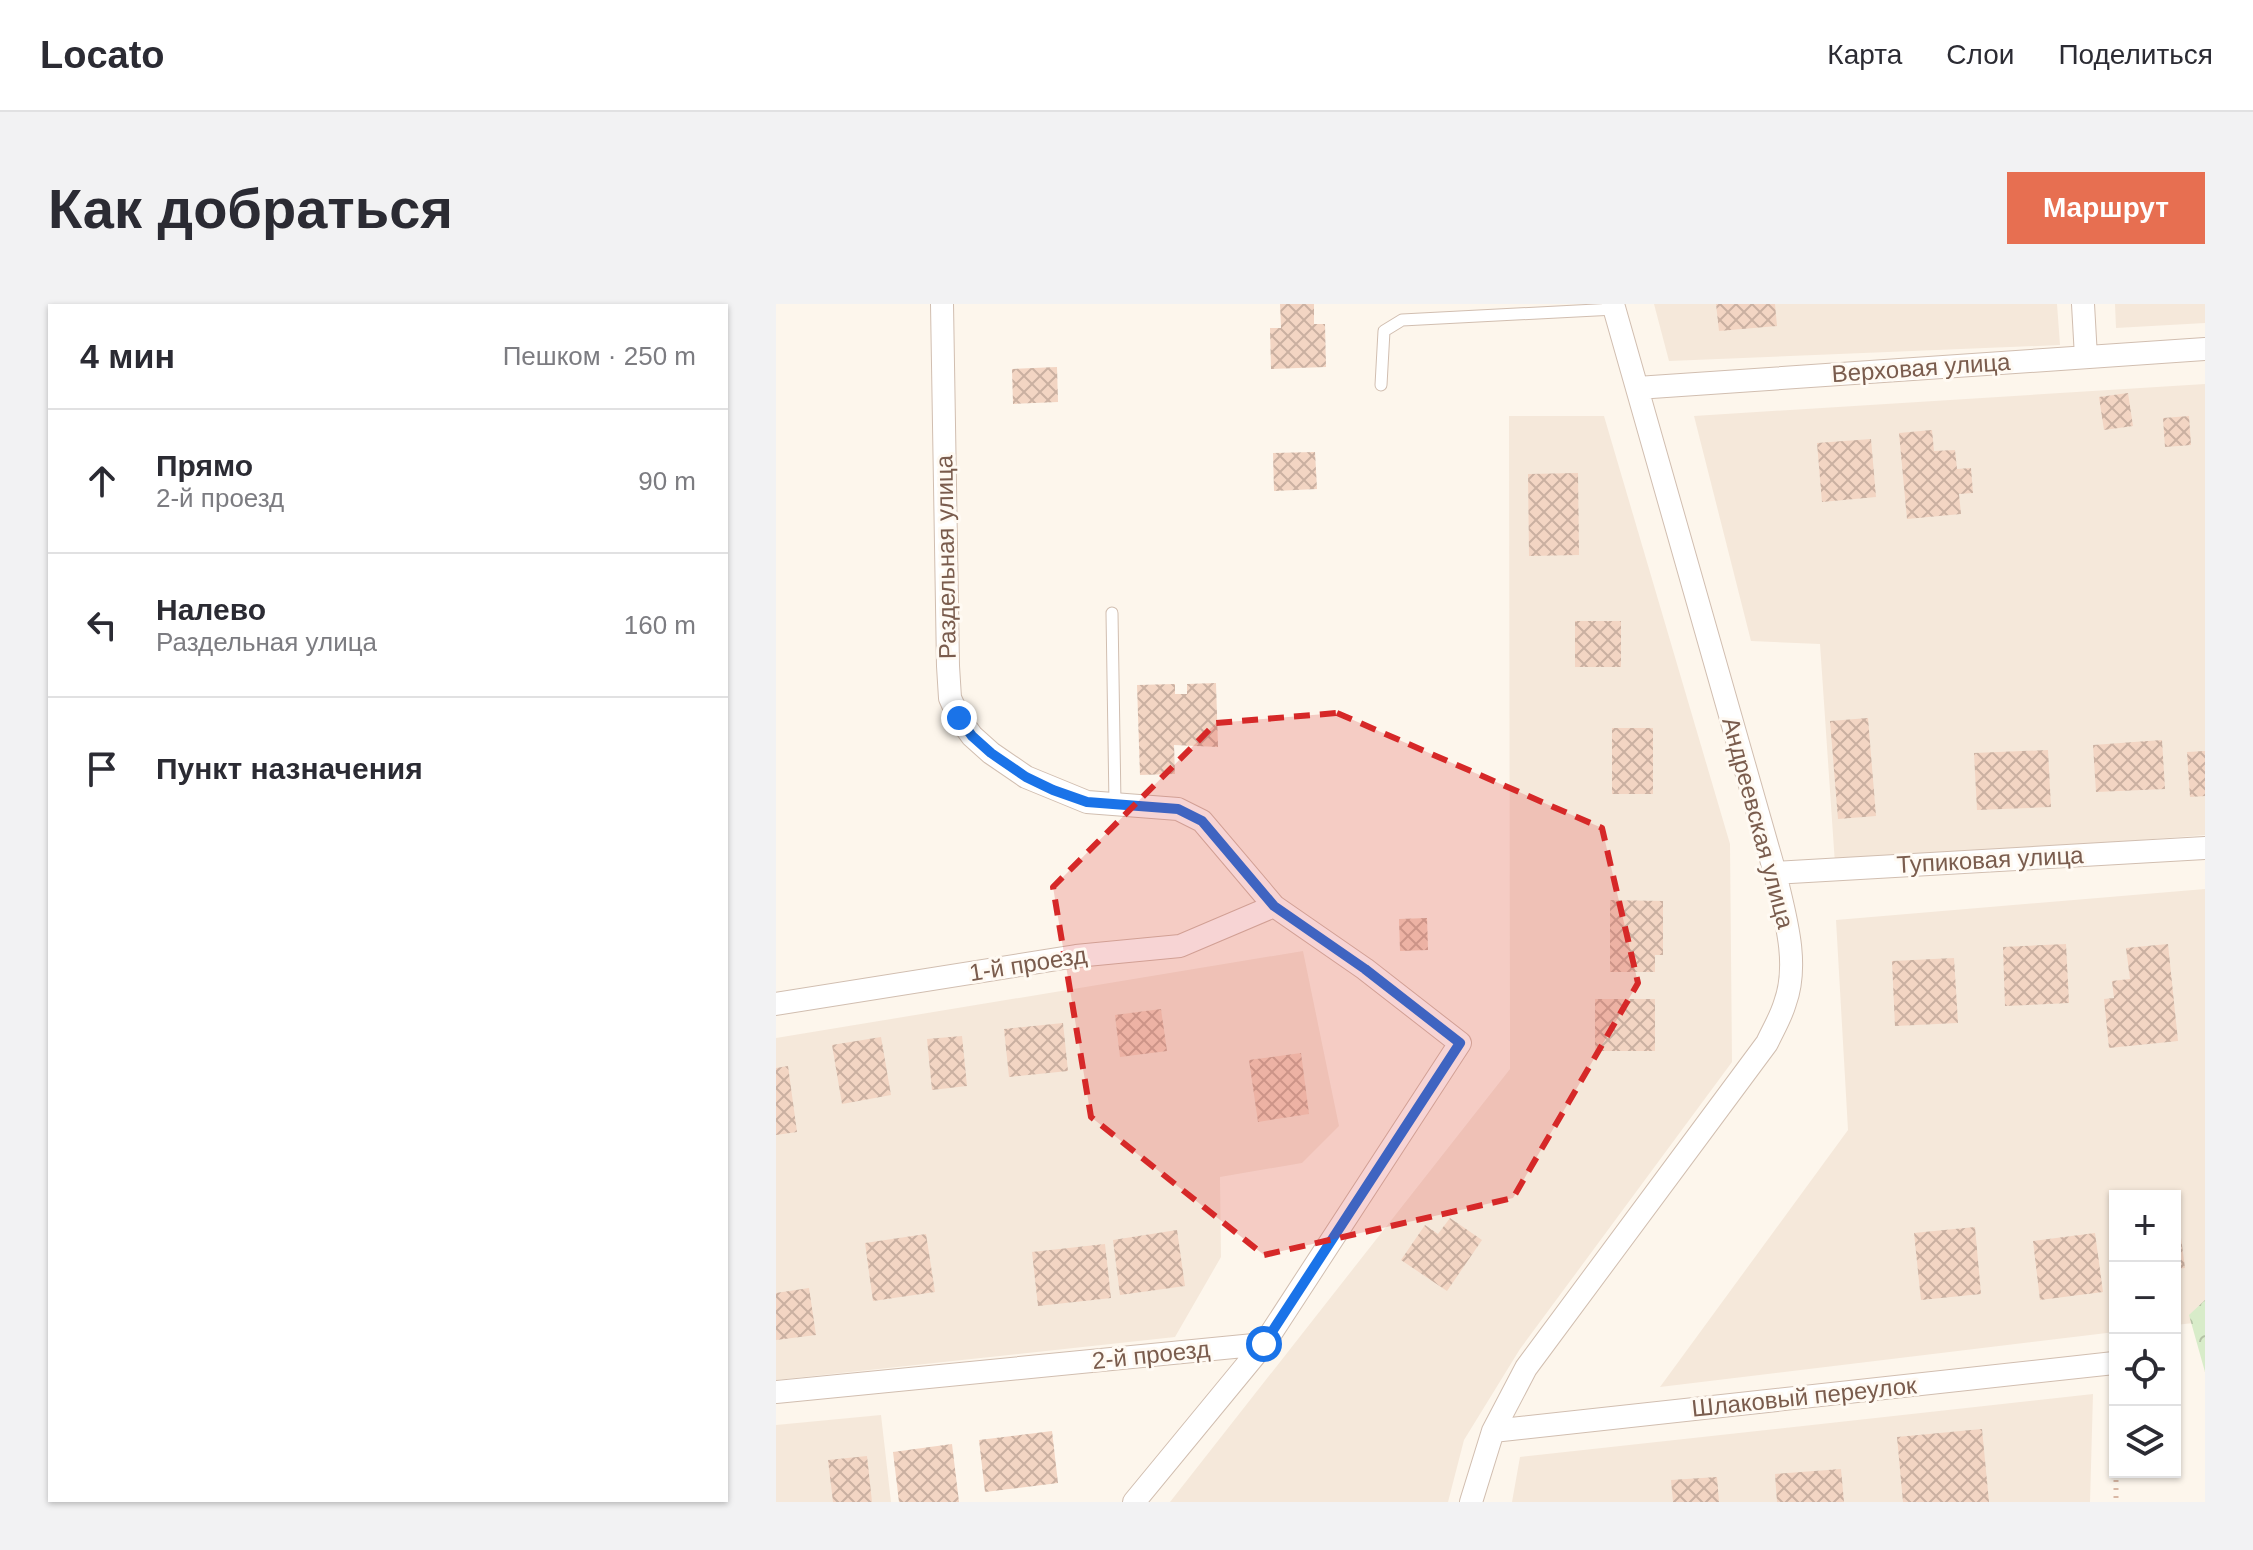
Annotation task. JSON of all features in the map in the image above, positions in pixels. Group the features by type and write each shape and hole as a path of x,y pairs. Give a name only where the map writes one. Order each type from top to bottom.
{"street":[{"name":"Раздельная улица","path":"942,304 950,698 959,718 972,736 991,753 1026,777 1087,802 1178,809 1202,821 1274,906 1365,969 1460,1043 1264,1344"},
{"path":"2083,304 2086,357"},
{"name":"Андреевская улица","path":"1471,1502 1493,1431 1526,1368 1767,1043 1786,1001 1791,968 1787,924 1775,873 1614,307"},
{"name":"Верховая улица","path":"1637,388 2205,349"},
{"name":"Тупиковая улица","path":"1775,873 2205,848"},
{"name":"1-й проезд","path":"776,1004 1076,956 1180,946 1274,906"},
{"path":"1134,1502 1264,1344"},
{"name":"2-й проезд","path":"776,1392 1264,1344"},
{"name":"Шлаковый переулок","path":"1493,1431 2109,1364"}],"lane":[{"path":"1381,385 1384,331 1402,320 1614,307"},
{"path":"1112,613 1115,804"}],"path":[{"path":"2116,1478 2116,1502"}],"highlighted area":[{"path":"1337,713 1602,828 1638,983 1513,1198 1264,1255 1091,1117 1053,887 1216,723"}],"shaded area":[{"path":"1654,304 2057,304 2060,345 1669,361"},
{"path":"2115,304 2205,304 2205,323 2116,328"},
{"path":"2205,384 2205,835 1835,864 1820,644 1751,641 1694,416"},
{"path":"1509,416 1604,416 1730,844 1732,1062 1520,1349 1464,1440 1448,1502 1170,1502 1510,1069"},
{"path":"2205,889 2203,1322 2181,1324 2181,1190 2109,1190 2109,1333 1660,1387 1848,1130 1836,920"},
{"path":"1303,951 1339,1126 1302,1163 1220,1177 1221,1257 1175,1337 776,1380 776,1038"},
{"path":"2093,1394 2090,1502 1512,1502 1520,1457"},
{"path":"881,1415 891,1502 776,1502 776,1425"}],"green space":[{"path":"2205,1300 2205,1372 2189,1315"}],"building":[{"path":"1280,304 1314,304 1314,324 1325,324 1326,367 1271,369 1270,328 1281,328"},
{"path":"1716,304 1775,304 1777,326 1719,331"},
{"path":"1057,367 1058,402 1013,404 1012,369"},
{"path":"2128,393 2133,426 2104,430 2099,397"},
{"path":"2189,416 2191,445 2165,447 2163,418"},
{"path":"1932,430 1934,451 1955,450 1957,469 1971,468 1973,493 1959,494 1961,514 1907,519 1899,433"},
{"path":"1871,439 1876,497 1822,502 1817,443"},
{"path":"1315,452 1317,489 1274,491 1273,453"},
{"path":"1578,473 1579,555 1529,556 1528,474"},
{"path":"1575,621 1621,621 1621,667 1575,667"},
{"path":"1216,683 1218,747 1174,745 1175,774 1140,775 1137,685 1175,684 1175,694 1187,694 1187,684"},
{"path":"1868,718 1876,816 1838,819 1830,721"},
{"path":"1612,728 1653,728 1653,794 1612,794"},
{"path":"2162,740 2165,789 2096,792 2093,745"},
{"path":"2048,750 2051,807 1977,810 1974,753"},
{"path":"2205,751 2205,796 2190,797 2187,752"},
{"path":"1610,900 1663,901 1663,955 1655,955 1655,972 1610,972"},
{"path":"1427,918 1428,950 1400,951 1399,919"},
{"path":"2066,944 2069,1003 2005,1006 2003,947"},
{"path":"2168,944 2178,1041 2109,1048 2104,999 2114,998 2112,981 2130,979 2126,948"},
{"path":"1954,958 1958,1023 1895,1026 1892,961"},
{"path":"1595,999 1655,999 1655,1051 1595,1051"},
{"path":"1161,1009 1167,1051 1120,1057 1115,1015"},
{"path":"1063,1023 1068,1071 1009,1077 1004,1029"},
{"path":"962,1036 967,1086 932,1090 927,1039"},
{"path":"881,1037 891,1095 842,1104 832,1045"},
{"path":"1301,1053 1309,1114 1258,1122 1249,1060"},
{"path":"788,1066 797,1132 776,1135 776,1068"},
{"path":"1450,1218 1482,1240 1447,1291 1401,1260 1425,1225 1438,1234"},
{"path":"1975,1227 1981,1294 1921,1300 1914,1233"},
{"path":"1177,1230 1185,1286 1120,1295 1113,1240"},
{"path":"2095,1233 2103,1292 2040,1300 2033,1241"},
{"path":"926,1234 935,1292 873,1301 865,1243"},
{"path":"2181,1237 2185,1268 2181,1268"},
{"path":"1105,1244 1111,1298 1038,1306 1032,1252"},
{"path":"809,1288 816,1335 776,1340 776,1293"},
{"path":"1982,1429 1989,1502 1903,1502 1897,1437"},
{"path":"1052,1431 1058,1483 985,1492 979,1440"},
{"path":"952,1444 959,1502 899,1502 893,1452"},
{"path":"867,1456 872,1502 833,1502 828,1460"},
{"path":"1841,1469 1844,1502 1777,1502 1775,1474"},
{"path":"1717,1477 1719,1502 1673,1502 1671,1480"}],"route":[{"path":"959,718 972,736 991,753 1026,777 1053,790 1087,802 1178,809 1202,821 1274,906 1365,969 1460,1043 1264,1344"}]}
